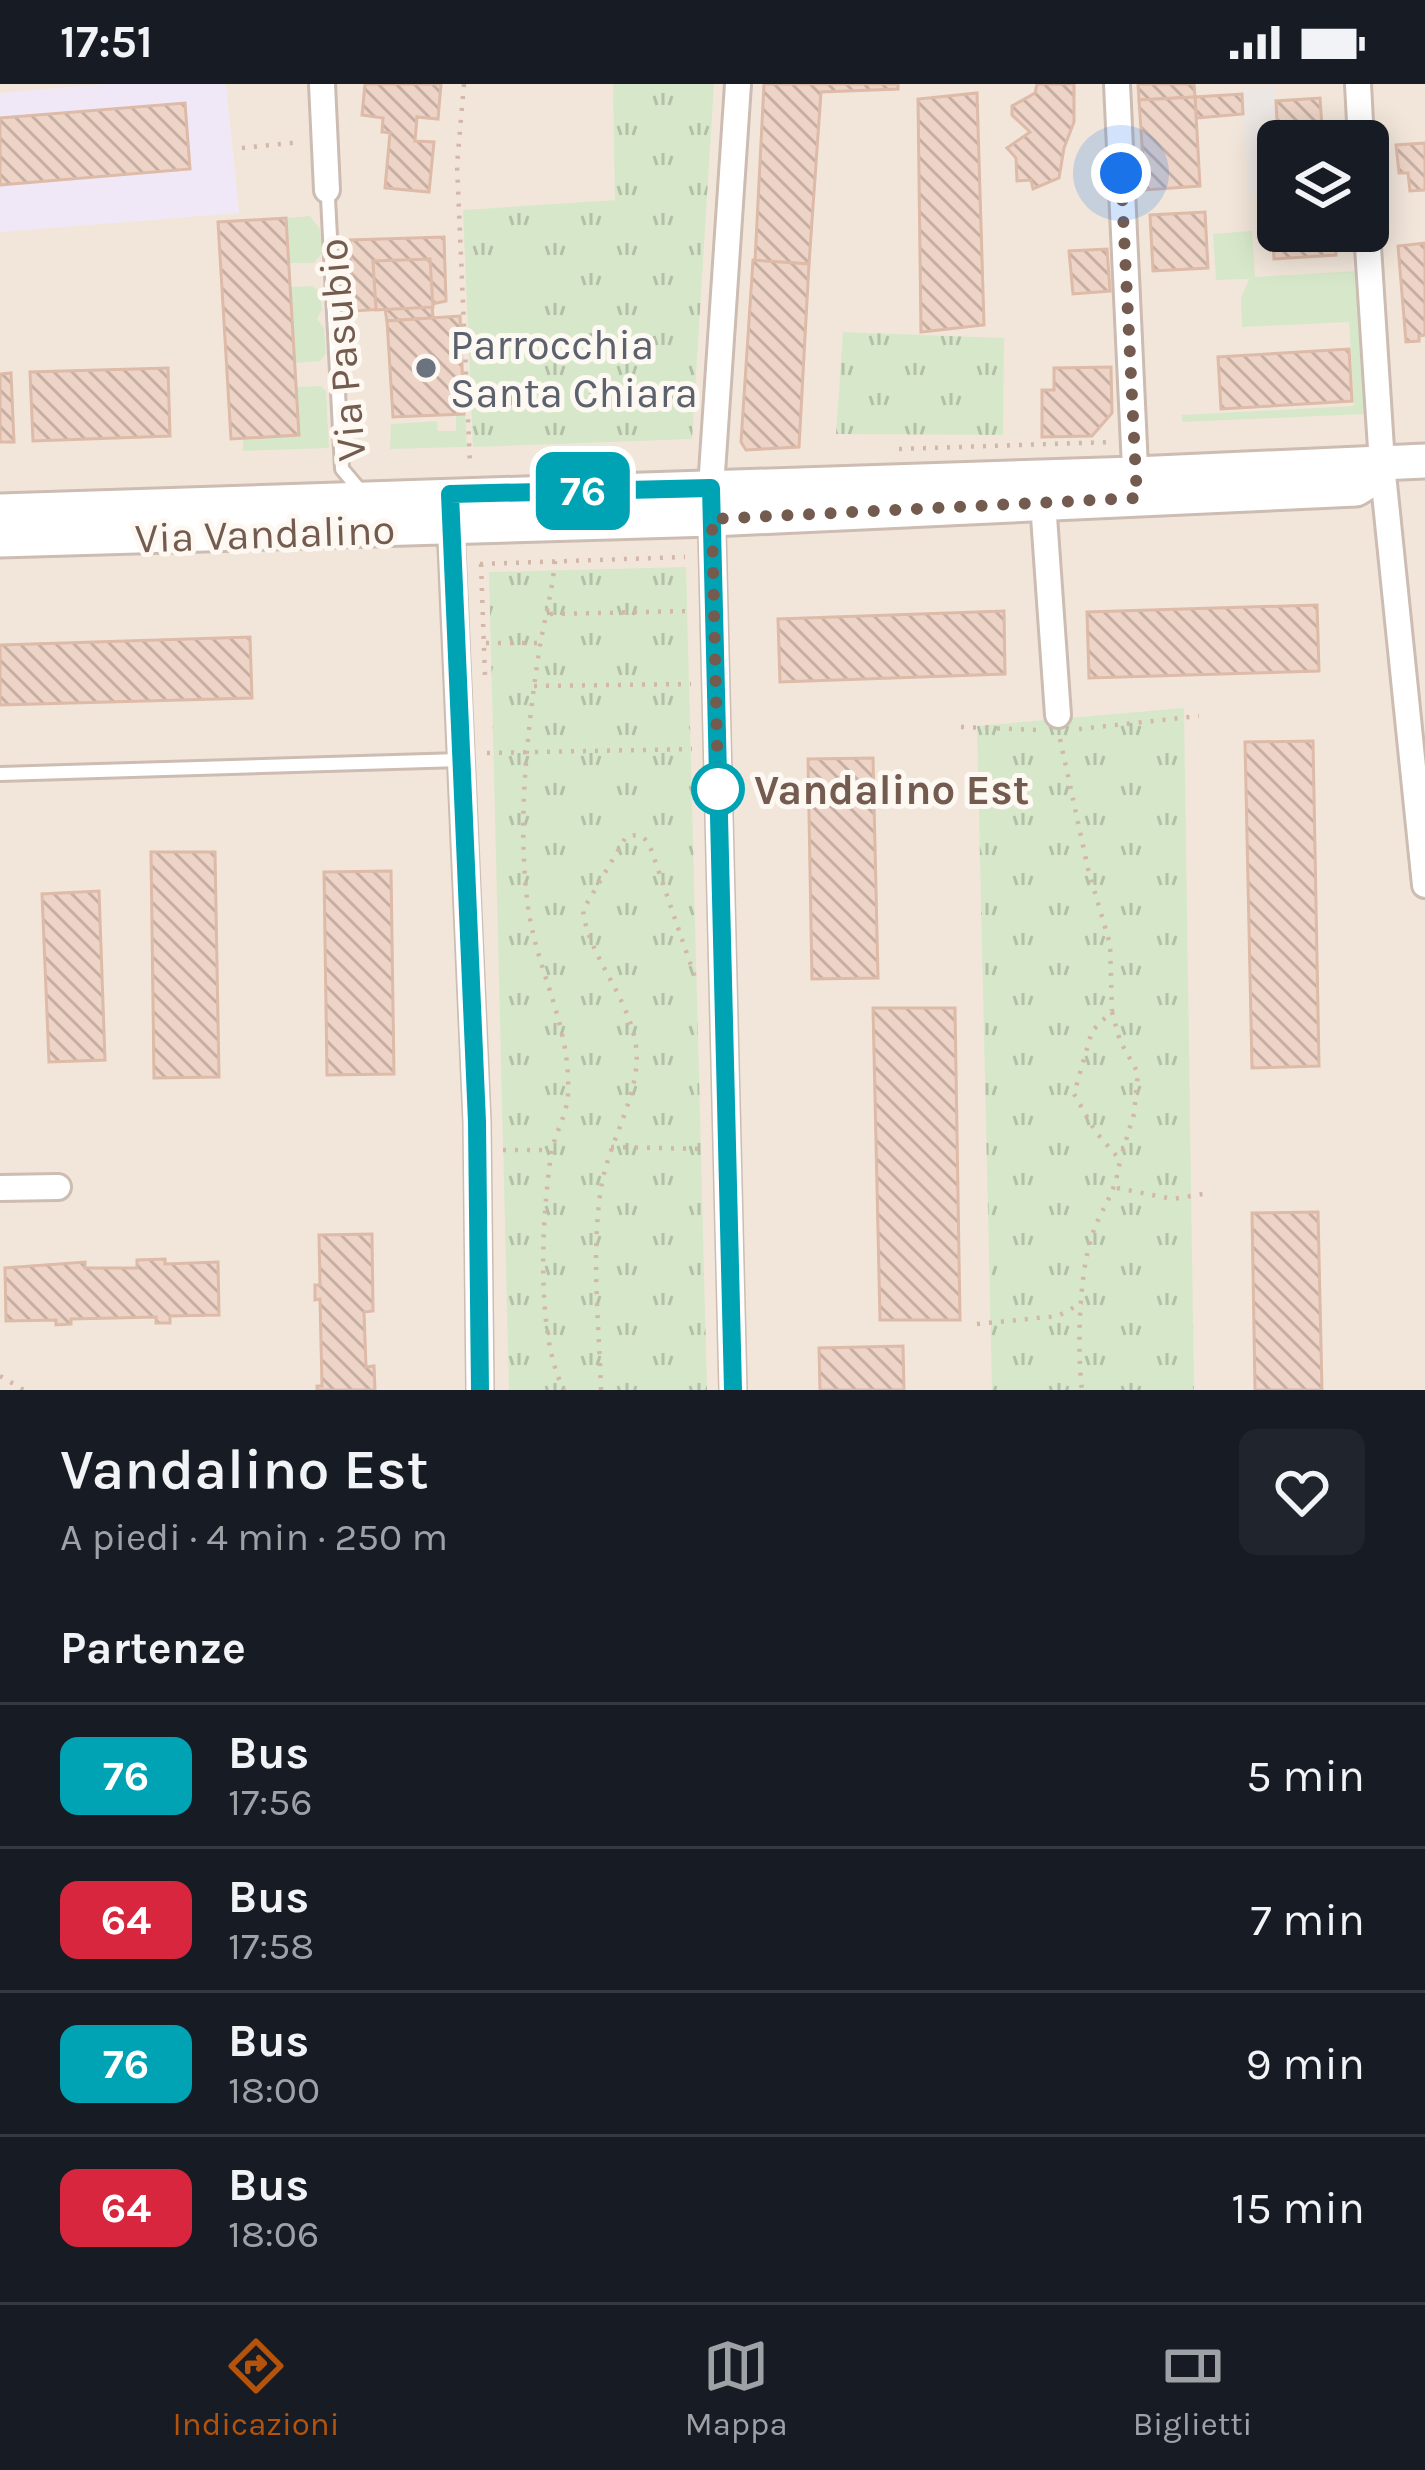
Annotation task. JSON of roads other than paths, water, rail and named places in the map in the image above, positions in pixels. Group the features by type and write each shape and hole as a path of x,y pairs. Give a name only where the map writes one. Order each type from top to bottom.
{"street":[{"name":"Via Pasubio","path":"322,84 327,194"},
{"path":"733,1390 711,504 737,84"},
{"path":"1117,84 1136,486"},
{"path":"1358,84 1360,120"},
{"path":"1368,252 1382,464 1425,885"},
{"name":"Via Vandalino","path":"711,504 1136,486 1356,489 1372,479 1382,464 1425,461"},
{"name":"Via Vandalino","path":"0,540 456,505 1043,502 1136,486"},
{"name":"Via Vandalino","path":"0,511 365,497 456,505"},
{"path":"1043,502 1058,715"},
{"path":"456,505 451,565 477,1122 480,1390"},
{"path":"0,1188 58,1187"}],"lane":[{"name":"Via Pasubio","path":"327,194 342,469 365,497"},
{"path":"0,774 462,760"}],"place":[{"name":"Parrocchia Santa Chiara","path":"426,368"},
{"name":"Vandalino Est","path":"718,789"}]}
